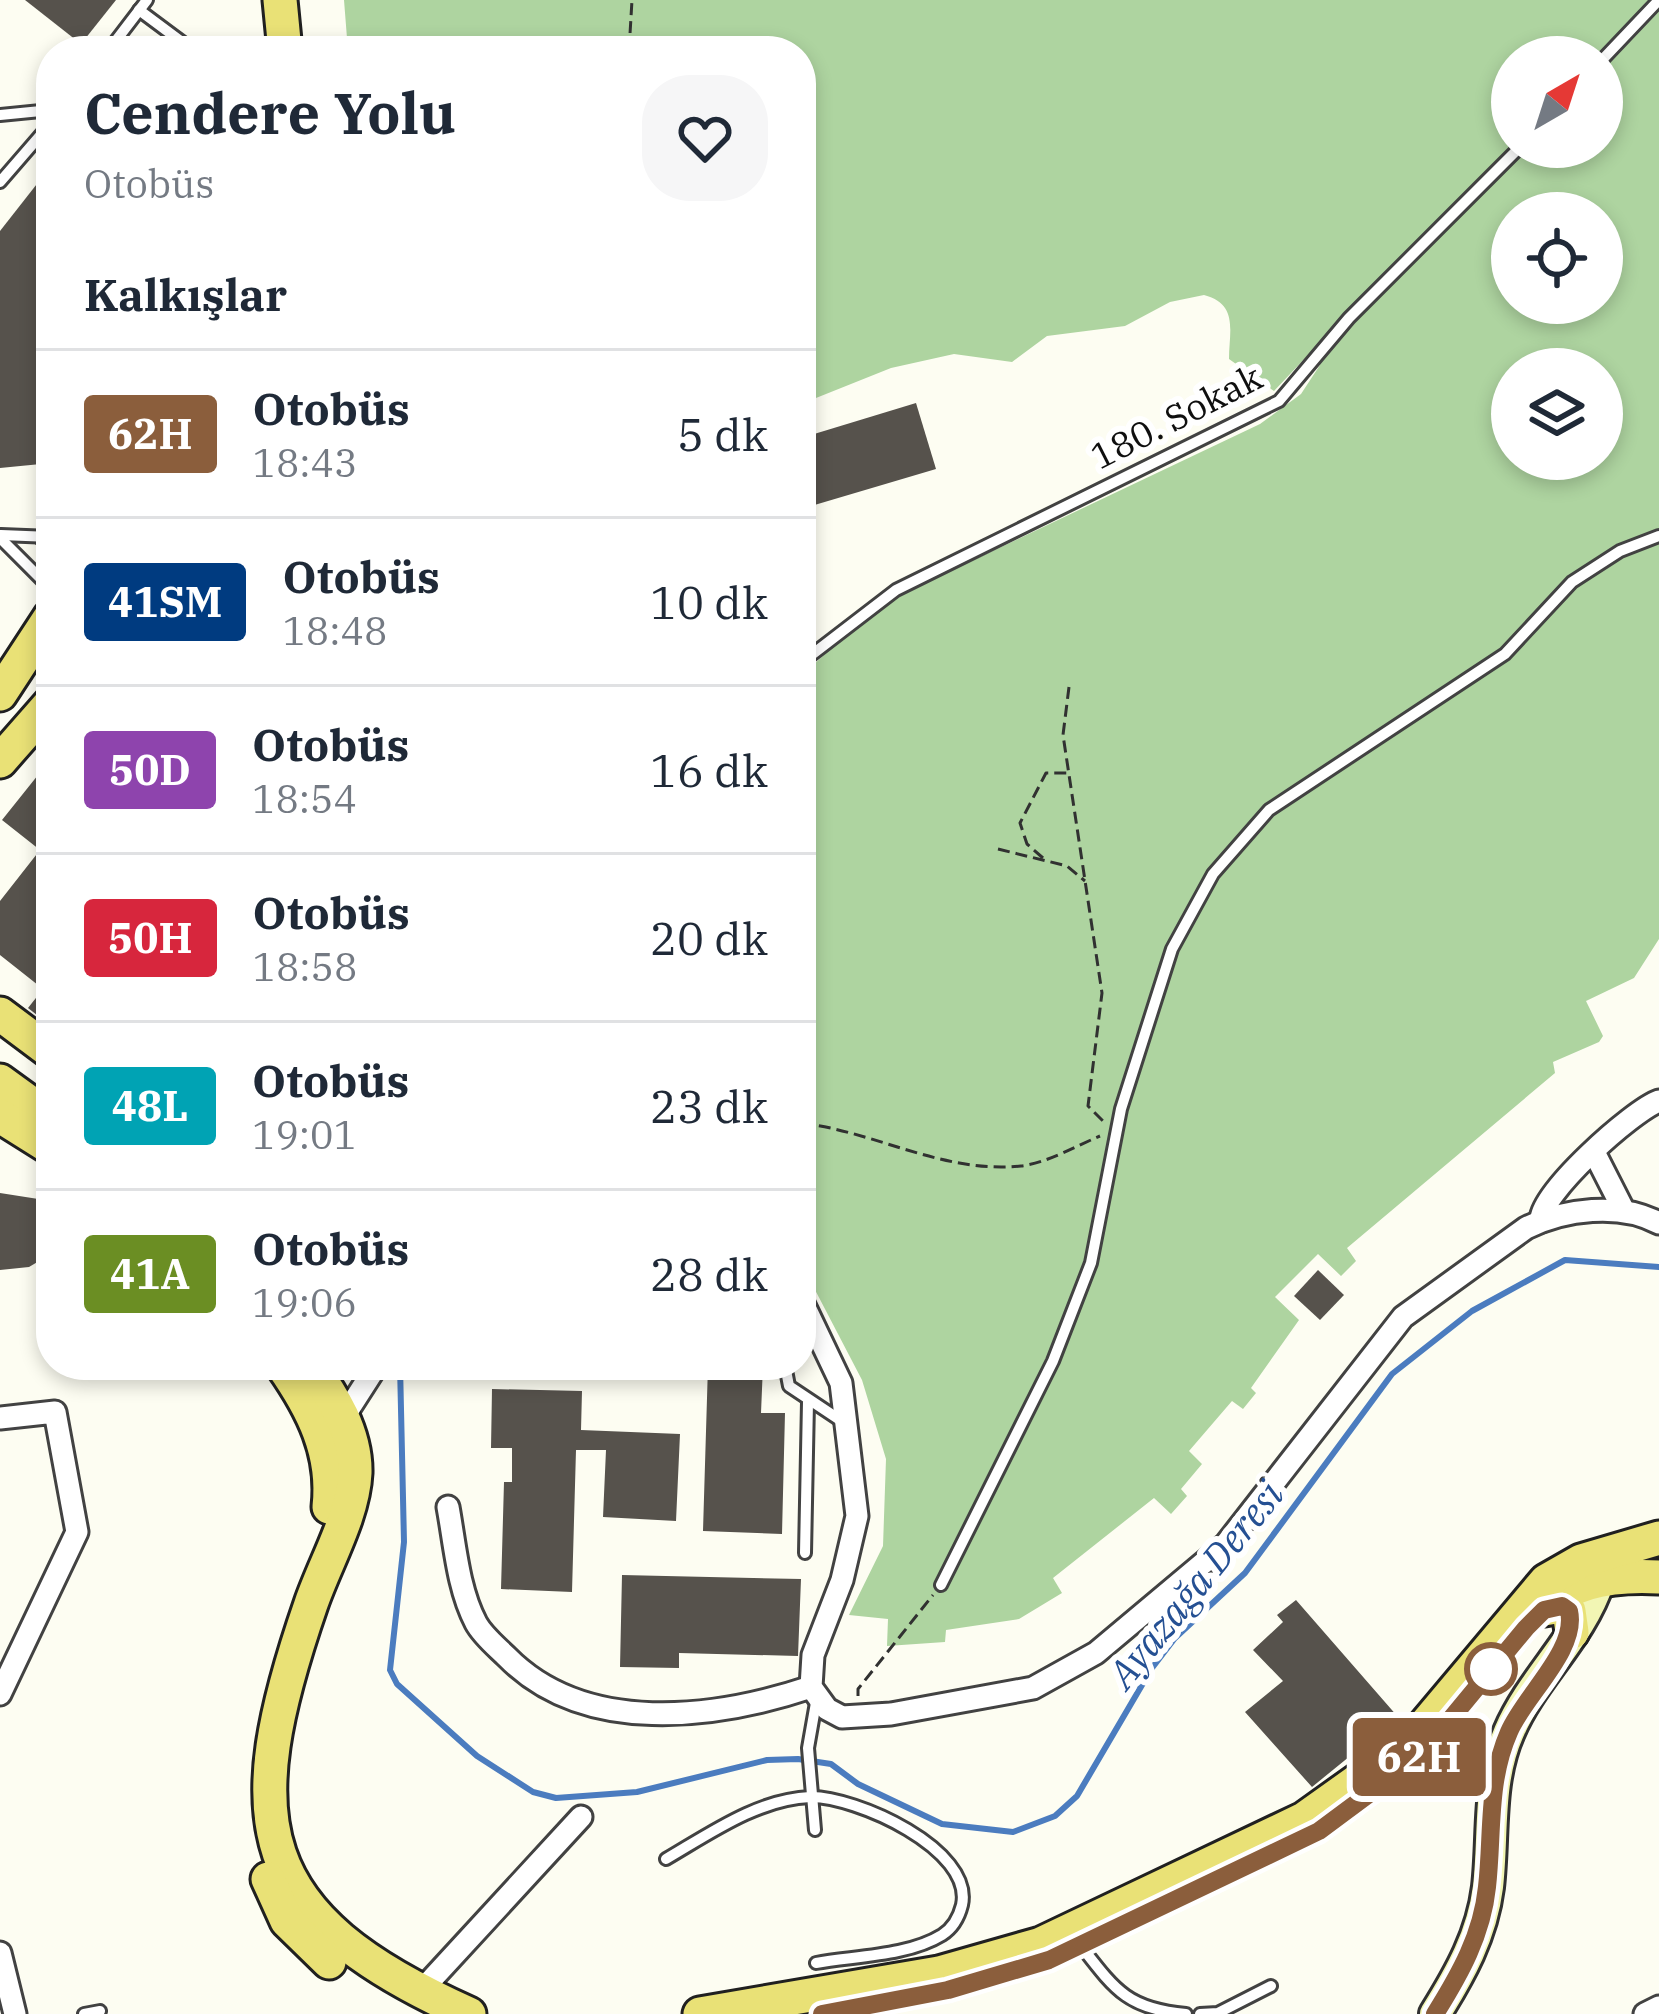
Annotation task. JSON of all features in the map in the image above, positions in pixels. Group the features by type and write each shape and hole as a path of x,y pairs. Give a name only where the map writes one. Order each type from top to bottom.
{"main road":[{"path":"280,0 284,36"},
{"path":"303,0 307,36"},
{"path":"0,694 36,640"},
{"path":"0,761 36,720"},
{"path":"0,1014 36,1041"},
{"path":"0,1055 36,1081"},
{"path":"0,1081 36,1107"},
{"path":"0,1116 36,1139"},
{"path":"290,1380 322,1436 333,1473 329,1510 267,1670 255,1739 252,1810 261,1865 287,1921 332,1964 422,2003 469,2014"},
{"path":"319,1380 343,1418 355,1473 291,1663 277,1724 270,1776 272,1843 303,1903 340,1944 422,2003"},
{"path":"822,2014 948,1990 1081,1946 1319,1831 1420,1756 1560,1594 1659,1538"},
{"path":"700,2014 939,1973 1041,1944 1304,1819 1409,1744 1546,1581 1562,1569 1604,1567 1653,1577"},
{"path":"1544,1610 1562,1606 1569,1611 1571,1632"}],"street":[{"path":"1541,1221 1550,1194 1614,1130 1659,1100"},
{"path":"1595,1154 1623,1209"},
{"path":"816,1330 842,1383 857,1516 842,1580 813,1654 814,1692 842,1717 858,1716 1033,1688 1096,1653 1226,1544 1403,1317 1457,1274 1541,1221 1623,1209 1659,1222"},
{"path":"343,1418 367,1380"},
{"path":"0,1418 55,1412 76,1532 0,1694"},
{"path":"448,1507 477,1626 515,1664 564,1697 609,1709 685,1714 814,1692"},
{"path":"1435,2014 1473,1948 1482,1917 1492,1794 1509,1730 1571,1632 1604,1567"},
{"path":"1571,1632 1611,1594 1653,1577"},
{"path":"422,2003 581,1817"},
{"path":"0,1953 15,2014"},
{"path":"1645,2014 1659,2007"}],"lane":[{"path":"1623,38 1659,0"},
{"path":"119,36 143,5 177,36"},
{"path":"0,115 36,111"},
{"path":"0,182 36,140"},
{"name":"180. Sokak","path":"816,651 896,590 1279,401 1349,318 1499,168"},
{"path":"0,536 36,538"},
{"path":"0,536 36,574"},
{"path":"940,1585 1054,1361 1091,1263 1118,1130 1172,949 1213,874 1269,810 1505,654 1572,582 1620,551 1659,536"},
{"path":"787,1380 808,1402 850,1425"},
{"path":"805,1553 808,1402"},
{"path":"814,1692 808,1748 815,1830"},
{"path":"666,1858 746,1813 811,1797 888,1819 940,1850 965,1891 958,1918 944,1934 909,1947 816,1963"},
{"path":"1081,1946 1117,1993 1140,2005 1186,2014"},
{"path":"1201,2014 1218,2013 1271,1986"},
{"path":"84,2014 100,2011"}],"path":[{"path":"629,36 632,0"},
{"path":"1069,687 1063,734 1102,993 1088,1106 1118,1130"},
{"path":"1069,773 1046,773 1021,823 1027,844 1087,882"},
{"path":"998,849 1043,858"},
{"path":"816,1125 837,1127 952,1165 1025,1166 1118,1130"},
{"path":"858,1716 858,1689 940,1585"}],"green space":[{"path":"344,0 1659,0 1659,939 1634,978 1586,1001 1603,1036 1599,1042 1553,1062 1555,1073 1347,1248 1356,1261 1341,1276 1318,1254 1275,1297 1299,1320 1251,1388 1256,1393 1243,1409 1232,1401 1189,1451 1202,1464 1181,1489 1187,1496 1171,1514 1154,1498 1053,1578 1062,1593 1019,1619 946,1630 945,1642 887,1646 888,1619 849,1615 883,1546 886,1459 862,1380 816,1292 816,662 871,612 900,595 1260,424 1301,394 1320,365 1308,355 1274,391 1229,359 1227,312 1204,295 1170,302 1125,326 1047,336 1012,362 954,354 891,368 816,398 816,36 347,36"}],"building":[{"path":"25,0 116,0 87,36 71,36"},
{"path":"36,185 36,464 0,468 0,231"},
{"path":"916,403 936,469 816,505 816,433"},
{"path":"36,778 36,847 2,820"},
{"path":"36,855 36,983 0,955 0,901"},
{"path":"0,1193 36,1199 36,1263 0,1270"},
{"path":"1318,1270 1344,1295 1320,1320 1294,1296"},
{"path":"708,1380 762,1380 761,1413 785,1413 782,1534 703,1531"},
{"path":"492,1389 582,1391 581,1430 680,1434 676,1521 603,1517 606,1450 576,1450 572,1592 501,1589 504,1482 512,1482 512,1448 491,1448"},
{"path":"622,1575 801,1579 798,1656 679,1653 679,1668 620,1667"},
{"path":"1296,1600 1398,1717 1312,1787 1245,1712 1283,1681 1253,1650 1283,1622 1277,1615"}],"waterway":[{"name":"Ayazağa Deresi","path":"400,1380 404,1542 390,1670 397,1684 477,1756 533,1792 556,1798 637,1792 767,1760 798,1759 831,1764 858,1784 942,1824 1013,1832 1055,1816 1077,1796 1152,1668 1175,1638 1245,1573 1392,1374 1472,1311 1565,1260 1659,1267"}],"bus line":[{"name":"62H","path":"822,2014 948,1990 1049,1960 1125,1928 1319,1831 1420,1756 1526,1628 1544,1610 1562,1606 1569,1611 1571,1632 1509,1730 1500,1757 1492,1794 1488,1886 1473,1948 1435,2014"}]}
